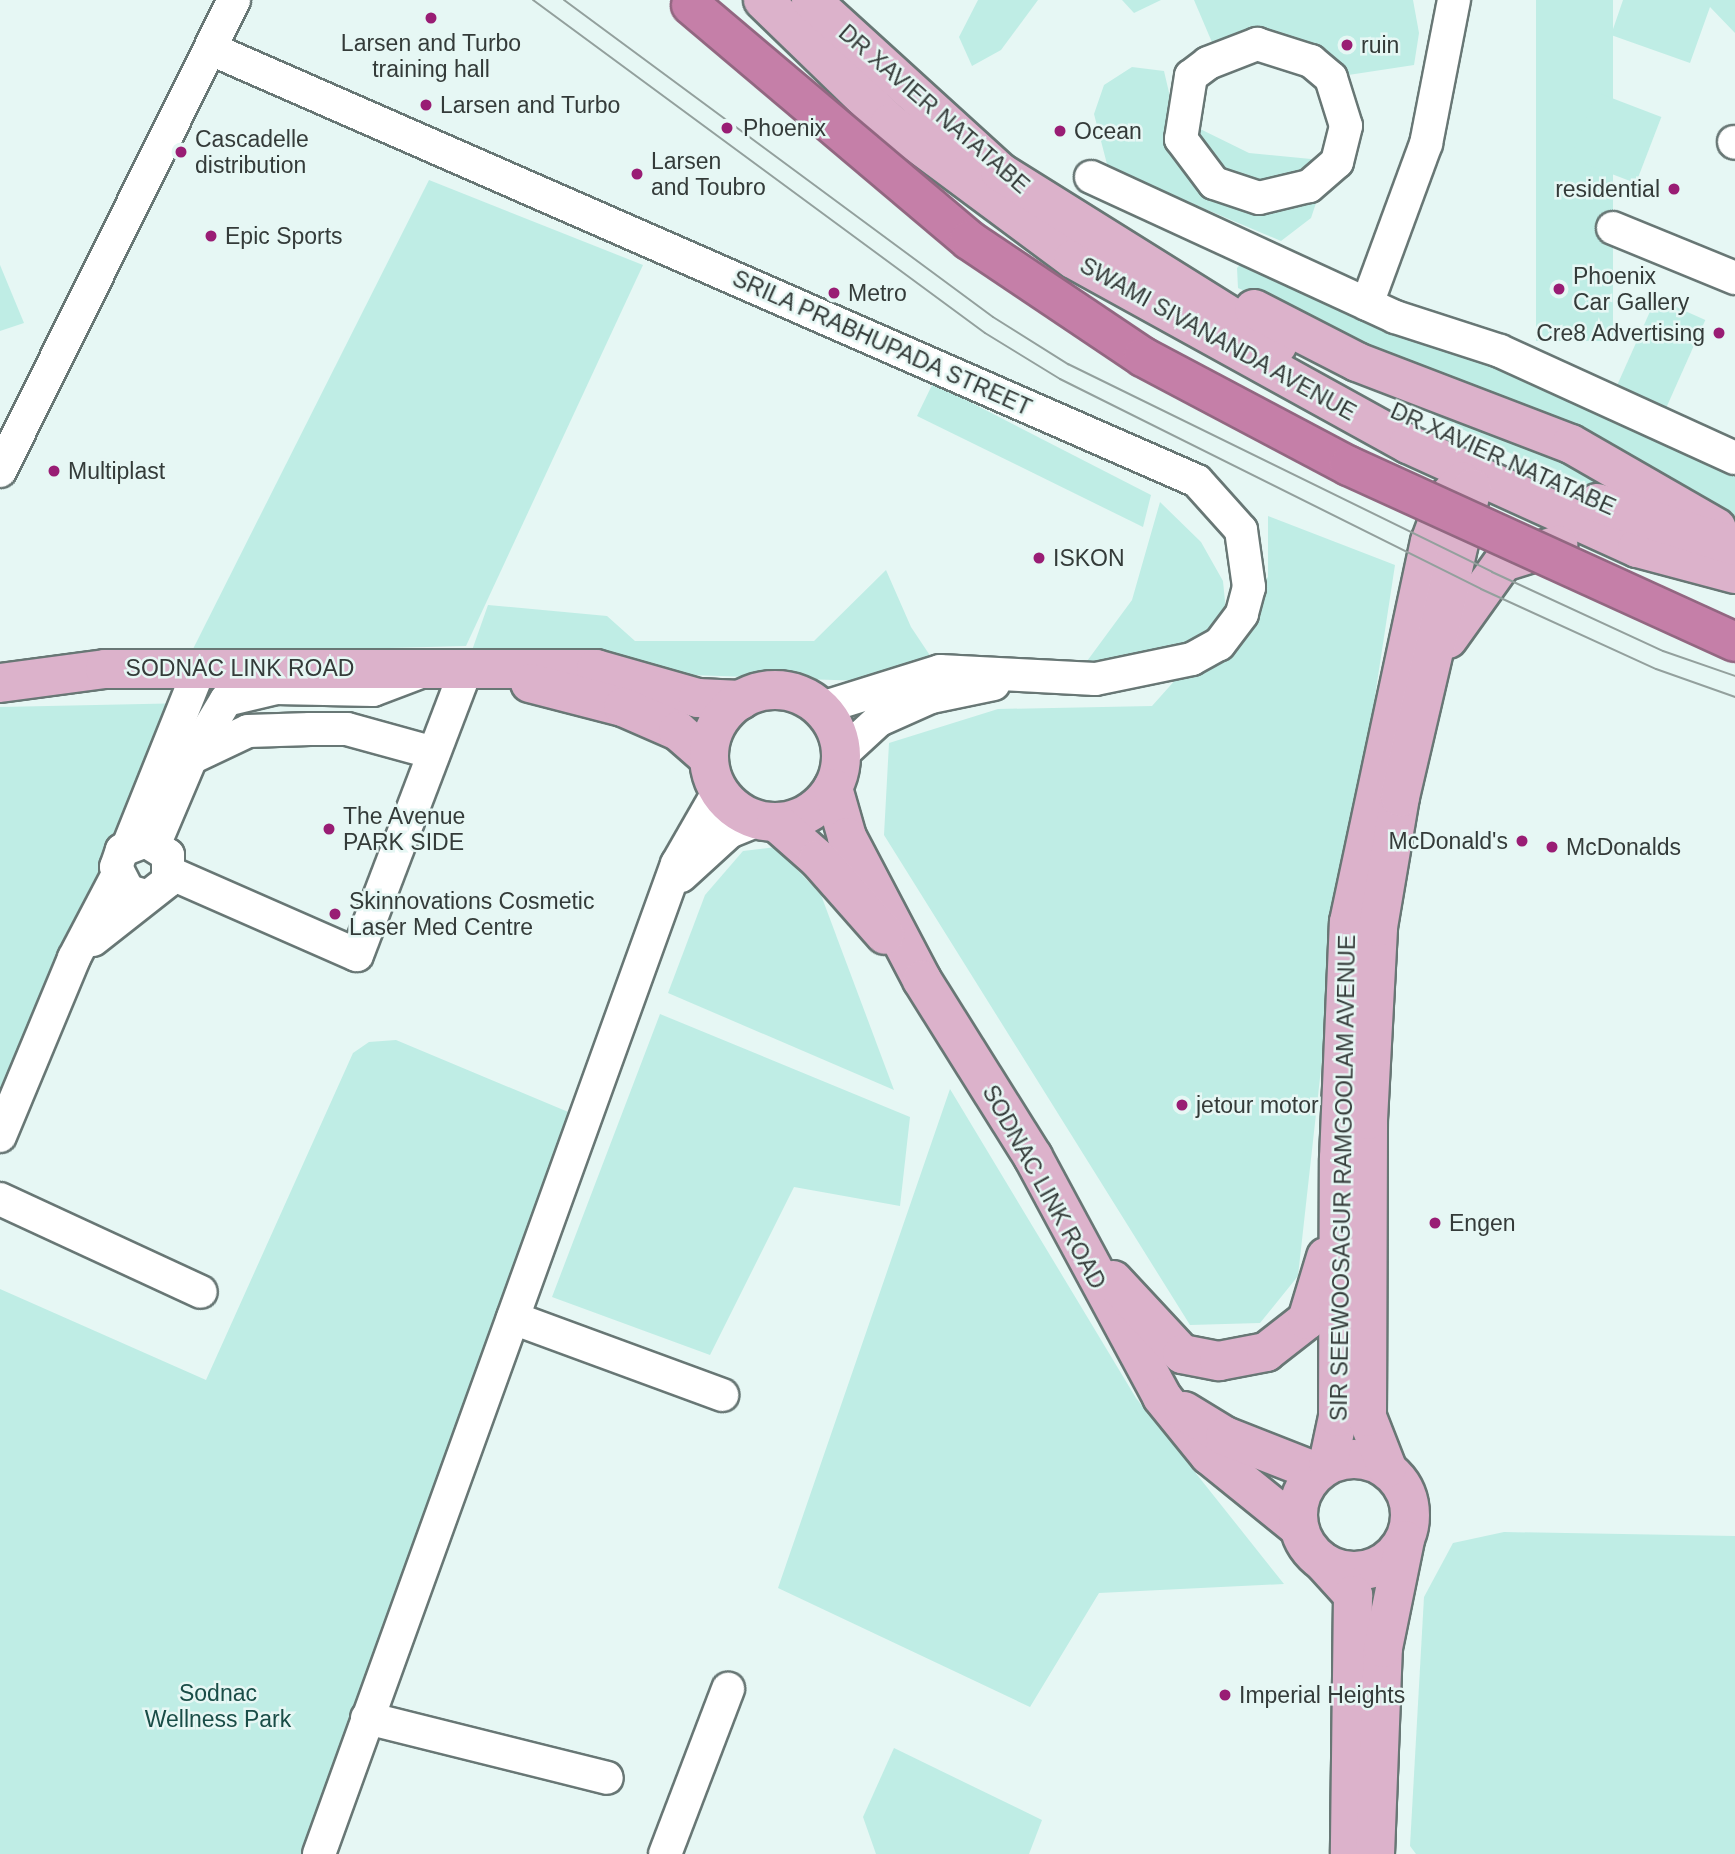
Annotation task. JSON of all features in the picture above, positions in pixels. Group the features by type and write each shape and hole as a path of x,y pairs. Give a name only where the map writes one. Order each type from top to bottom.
{"highway":[{"path":"691,5 969,240 1143,356 1338,461 1735,642"}],"main road":[{"name":"SWAMI SIVANANDA AVENUE","path":"763,0 890,124 997,208 1157,308 1350,412 1471,472 1637,548 1735,574"},
{"name":"DR XAVIER NATATABE","path":"811,0 1000,172 1063,217 1347,387 1517,470 1645,522 1735,546"},
{"path":"1063,217 1357,362 1571,444 1735,539"},
{"path":"1350,412 1398,459 1408,480 1415,507 1408,554 1414,604"},
{"path":"1448,438 1471,472 1517,470"},
{"name":"SIR SEEWOOSAGUR RAMGOOLAM AVENUE","path":"1323,1468 1338,1417 1339,1158 1349,922 1414,604 1435,521 1471,472"},
{"name":"SIR SEEWOOSAGUR RAMGOOLAM AVENUE","path":"1387,1468 1367,1417 1378,927 1402,783 1470,513 1471,472"},
{"path":"1436,654 1503,562 1557,545 1637,548"},
{"name":"SODNAC LINK ROAD","path":"0,683 106,669 596,669 698,698 741,700"},
{"name":"SODNAC LINK ROAD","path":"460,669 623,707 678,731 714,774"},
{"path":"774,690 821,708 837,771 809,813 768,821 714,774 718,724 741,700 774,690"},
{"name":"SODNAC LINK ROAD","path":"837,771 848,837 922,980 1033,1157 1071,1236 1162,1397 1209,1455 1299,1528"},
{"name":"SODNAC LINK ROAD","path":"768,821 818,859 922,980"},
{"path":"1071,1236 1182,1354 1219,1361 1266,1352 1307,1320 1325,1271 1339,1158"},
{"name":"SODNAC LINK ROAD","path":"1162,1397 1225,1436 1323,1468"},
{"path":"1358,1458 1387,1468 1408,1496 1405,1540 1383,1648 1371,1850 1353,1595 1323,1562 1299,1528 1298,1508 1323,1468 1358,1458"},
{"path":"1323,1562 1340,1570 1378,1566 1405,1540"}],"street":[{"path":"0,471 234,0"},
{"path":"1367,304 1426,144 1454,0"},
{"path":"1257,44 1311,61 1341,97 1345,134 1336,162 1309,186 1287,195 1235,193 1199,168 1181,139 1191,76 1208,63 1257,44"},
{"name":"SRILA PRABHUPADA STREET","path":"211,48 1197,481 1223,505 1241,530 1249,587 1242,614 1219,644 1162,669 1095,679 1026,678"},
{"path":"1091,177 1227,237 1367,304 1500,351 1735,458"},
{"path":"1227,237 1235,193"},
{"path":"1614,228 1734,275"},
{"path":"200,667 216,715"},
{"path":"142,844 200,667"},
{"path":"0,1136 74,958 117,876 118,858 142,844 226,700 276,688 373,690 460,669"},
{"path":"170,873 357,955 434,753 460,669"},
{"path":"821,708 940,671 1026,678"},
{"path":"837,771 879,720 931,697 1026,678"},
{"path":"191,758 248,731 347,729 434,753"},
{"path":"318,1854 668,890 714,774"},
{"path":"668,890 729,832 768,821"},
{"path":"74,958 145,896 162,888 170,873 168,855 142,844"},
{"path":"117,876 128,891 145,896"},
{"path":"0,1199 201,1292"},
{"path":"513,1318 722,1395"},
{"path":"664,1854 728,1689"},
{"path":"367,1717 607,1778"}],"green space":[{"path":"978,0 1038,0 1001,50 972,66 959,37"},
{"path":"1122,0 1161,0 1134,13"},
{"path":"1194,0 1413,0 1419,33 1414,65 1322,79 1214,47"},
{"path":"1536,0 1613,0 1613,341 1536,341"},
{"path":"1623,0 1735,0 1735,33 1710,7 1690,63 1611,35"},
{"path":"1132,67 1164,71 1171,101 1190,124 1249,153 1311,159 1321,188 1311,218 1281,241 1108,168 1094,114 1104,85"},
{"path":"1596,92 1661,117 1636,183 1571,158"},
{"path":"429,180 643,265 466,646 191,653"},
{"path":"1251,253 1361,301 1356,317 1452,346 1735,471 1735,519 1496,402 1238,288 1237,268"},
{"path":"0,265 24,323 0,331"},
{"path":"1656,298 1705,320 1660,422 1610,400"},
{"path":"1336,366 1467,406 1715,533 1528,462"},
{"path":"933,383 1151,495 1143,527 917,416"},
{"path":"1160,502 1201,542 1223,581 1227,622 1268,577 1268,516 1395,565 1329,997 1298,1276 1260,1323 1190,1325 884,835 889,743 998,709 1152,706 1219,631 1183,658 1079,672 1132,600"},
{"path":"886,570 911,627 949,684 691,675 609,659 470,656 488,605 607,616 635,641 814,641"},
{"path":"191,703 0,1099 0,707"},
{"path":"776,847 821,895 894,1090 668,993 705,895 743,851"},
{"path":"660,1014 910,1117 900,1206 794,1187 710,1355 552,1297"},
{"name":"Sodnac Wellness Park","path":"396,1040 585,1119 315,1854 0,1854 0,1289 206,1380 353,1053 369,1042"},
{"path":"950,1089 1136,1398 1284,1584 1099,1593 1030,1707 778,1588"},
{"path":"1504,1532 1735,1536 1735,1854 1416,1854 1410,1846 1424,1597 1453,1543"},
{"path":"894,1748 1042,1820 1029,1854 876,1854 863,1817"}],"tram line":[{"path":"533,0 985,333 1060,379 1481,589 1656,669 1735,697"},
{"path":"564,0 993,317 1068,364 1492,572 1663,651 1735,676"}],"place":[{"name":"Larsen and Turbo training hall","path":"431,18"},
{"name":"ruin","path":"1347,45"},
{"name":"Larsen and Turbo","path":"426,105"},
{"name":"Phoenix","path":"727,128"},
{"name":"Ocean","path":"1060,131"},
{"name":"Cascadelle distribution","path":"181,152"},
{"name":"Larsen and Toubro","path":"637,174"},
{"name":"residential","path":"1674,189"},
{"name":"Epic Sports","path":"211,236"},
{"name":"Phoenix Car Gallery","path":"1559,289"},
{"name":"Metro","path":"834,293"},
{"name":"Cre8 Advertising","path":"1719,333"},
{"name":"Multiplast","path":"54,471"},
{"name":"ISKON","path":"1039,558"},
{"name":"The Avenue PARK SIDE","path":"329,829"},
{"name":"McDonald's","path":"1522,841"},
{"name":"McDonalds","path":"1552,847"},
{"name":"Skinnovations Cosmetic Laser Med Centre","path":"335,914"},
{"name":"jetour motor","path":"1182,1105"},
{"name":"Engen","path":"1435,1223"},
{"name":"Imperial Heights","path":"1225,1695"}]}
